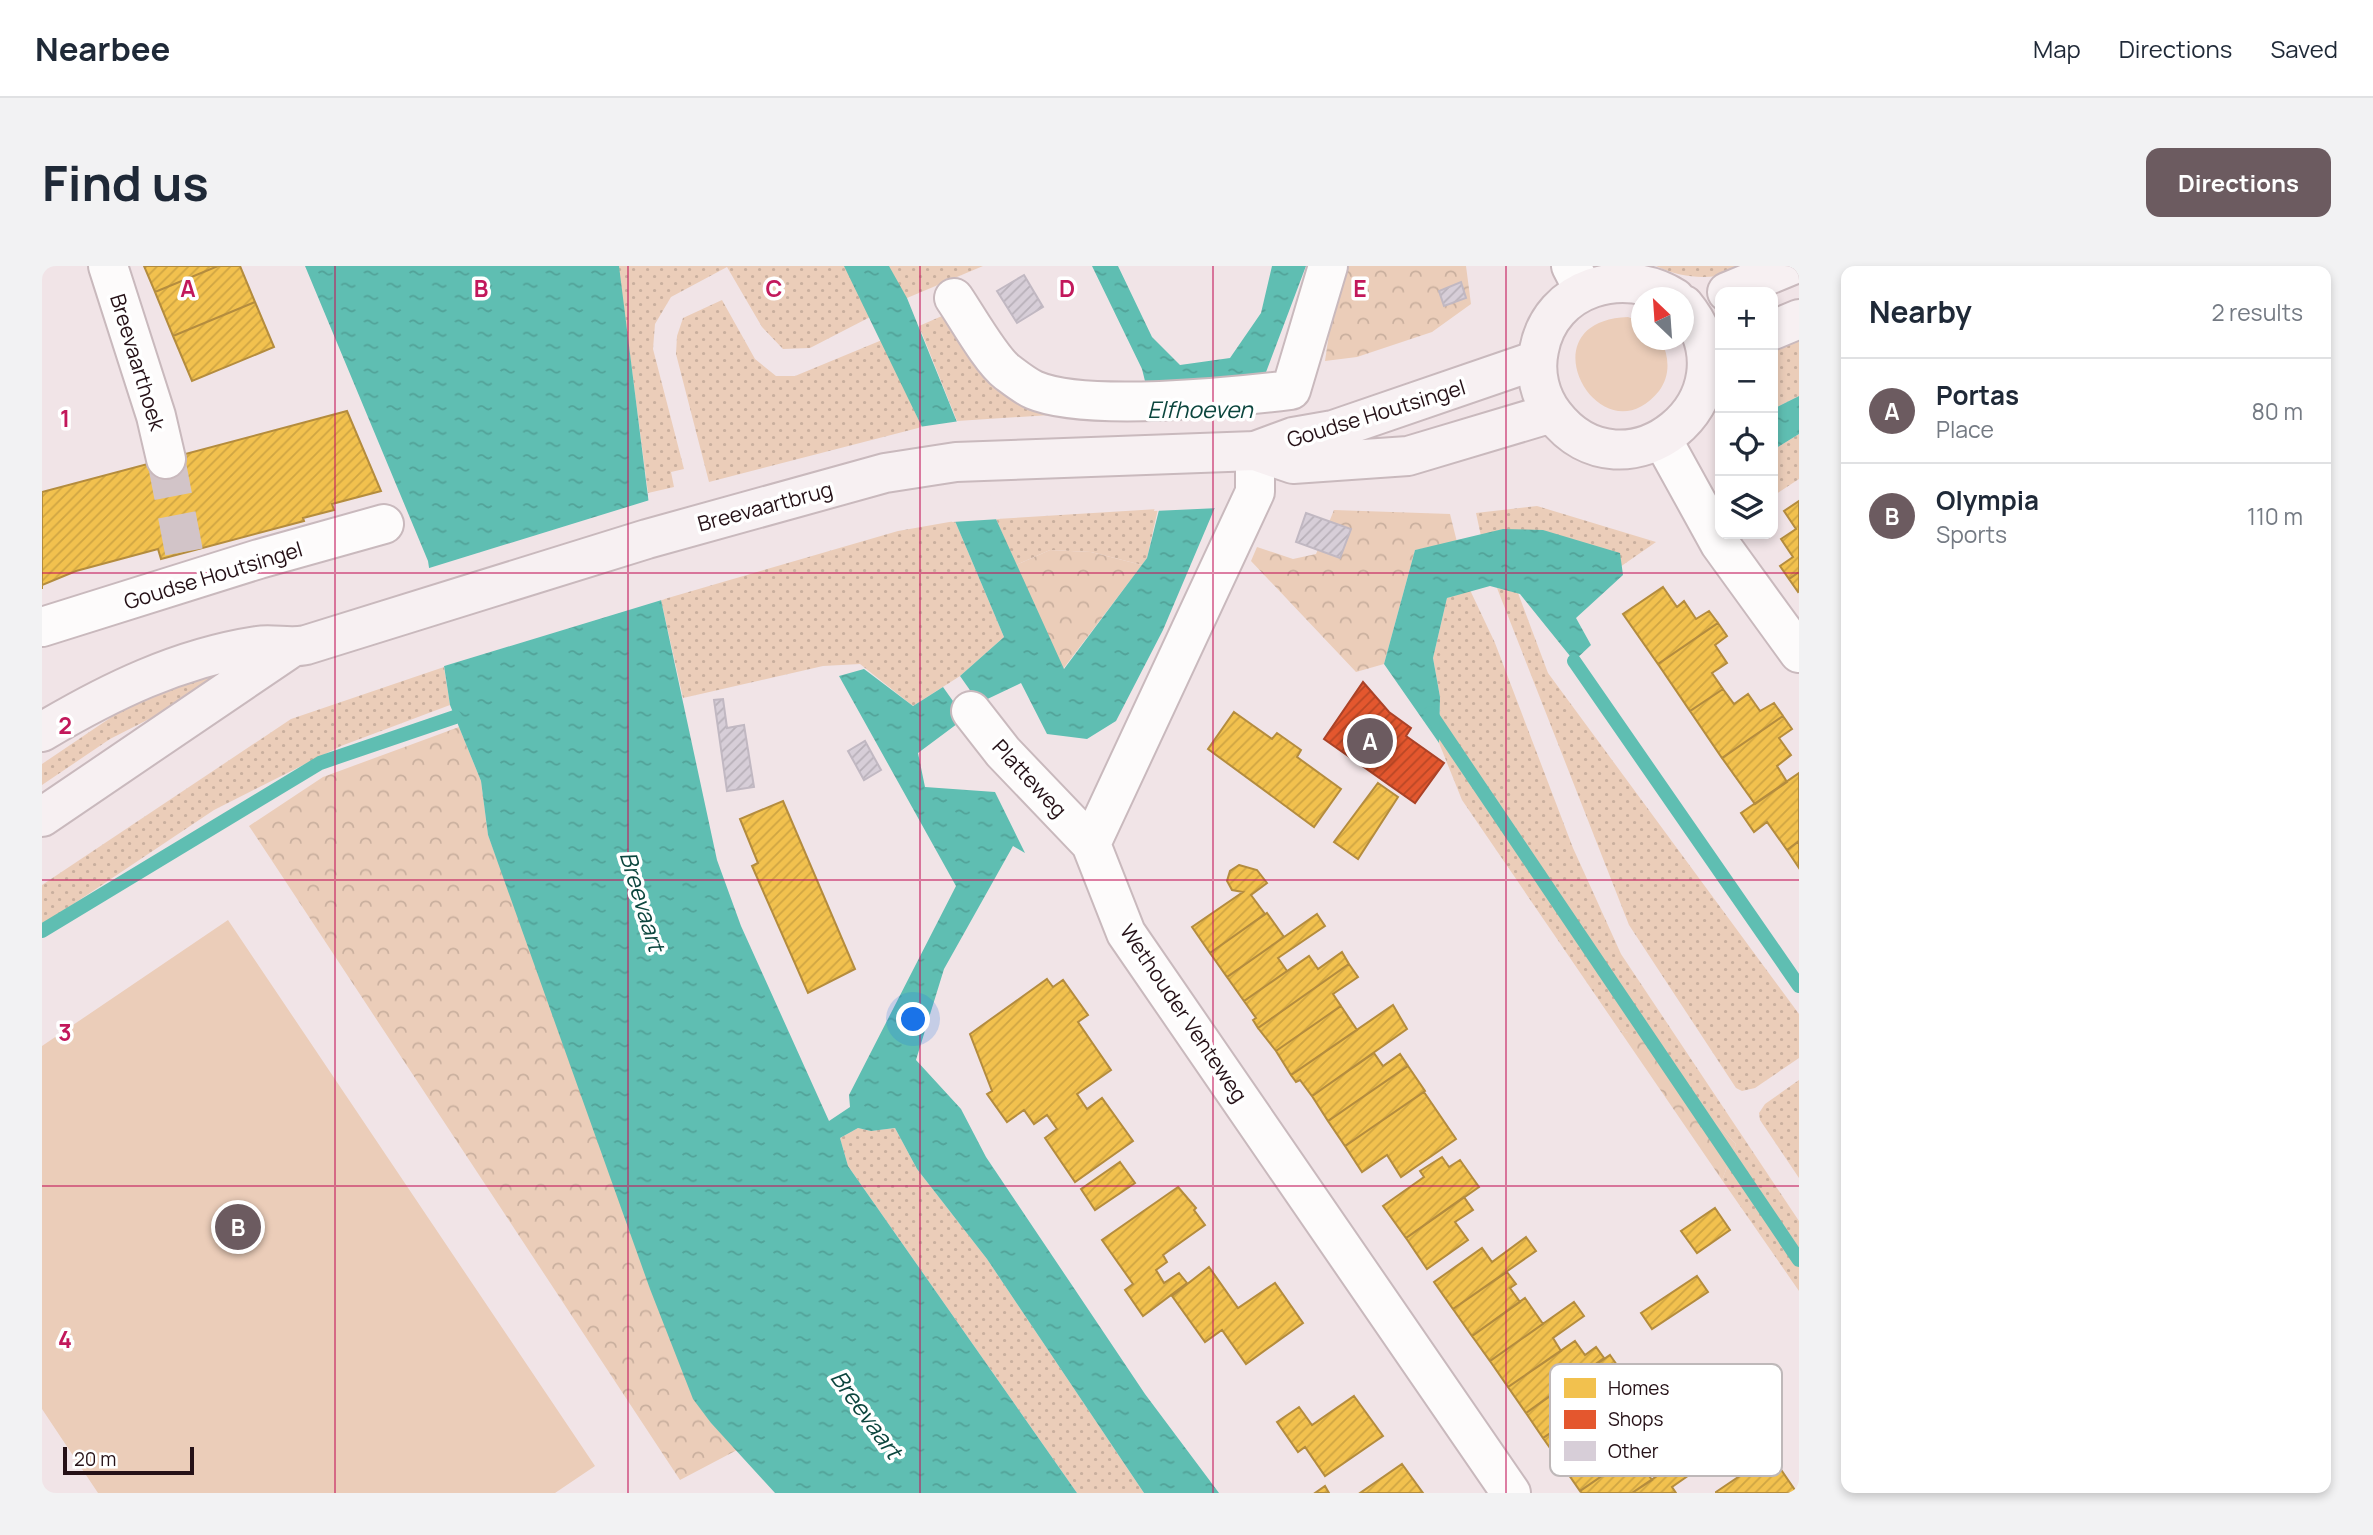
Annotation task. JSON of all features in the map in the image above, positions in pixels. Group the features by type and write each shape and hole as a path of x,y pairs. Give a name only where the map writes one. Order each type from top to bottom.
{"main road":[{"path":"1739,287 1790,266"},
{"path":"1651,287 1636,280 1577,278 1554,313 1542,336 1537,360 1542,393 1552,413 1574,434 1602,447 1633,448 1662,439 1684,422 1699,400 1714,361 1694,322"},
{"path":"1694,302 1715,296"},
{"path":"1778,328 1799,319"},
{"name":"Goudse Houtsingel","path":"1247,451 1293,437 1333,430 1537,360"},
{"name":"Goudse Houtsingel","path":"1247,451 1293,464 1408,456 1552,413"},
{"name":"Breevaartbrug","path":"298,647 647,539 885,473 956,462 1247,451"},
{"path":"42,732 135,681 213,655 261,645 298,647"},
{"path":"42,817 298,647"}],"street":[{"name":"Breevaarthoek","path":"108,266 156,416 166,459"},
{"path":"954,298 1004,370 1035,390 1080,399 1128,401 1267,393 1291,390 1328,266"},
{"path":"1662,439 1720,544 1799,653"},
{"path":"1091,844 1255,492 1247,451"},
{"name":"Goudse Houtsingel","path":"42,627 188,567 384,524"},
{"name":"Platteweg","path":"971,711 1003,752 1091,844"},
{"name":"Wethouder Venteweg","path":"1091,844 1126,933 1511,1493"}],"green space":[{"path":"540,266 983,266 907,298 810,348 783,349 762,327 727,267 671,297 655,324 653,349 684,469 671,472 674,487 648,493 624,309"},
{"path":"1342,266 1466,266 1471,304 1432,332 1357,357 1325,361 1337,279"},
{"path":"1656,266 1757,266 1719,276 1695,277"},
{"path":"722,300 755,359 776,376 795,376 882,340 922,427 709,482 676,354 677,336 683,318"},
{"path":"942,316 960,323 1003,380 1050,415 957,421 919,326"},
{"path":"1628,317 1631,318 1631,350 1665,350 1666,379 1659,391 1637,409 1615,410 1595,400 1582,382 1575,361 1580,340 1596,324"},
{"path":"1799,330 1799,396 1778,406 1778,350 1778,339"},
{"path":"1799,434 1799,479 1778,493 1778,476 1778,447"},
{"path":"1537,506 1656,542 1620,567 1503,529 1481,536 1476,513"},
{"path":"1158,509 1147,558 1142,565 1091,552 1050,550 1016,565 996,519"},
{"path":"1334,510 1450,514 1457,542 1415,550 1384,664 1356,672 1251,561 1257,547 1293,559 1316,554"},
{"path":"955,521 1004,637 960,676 913,706 860,664 823,666 683,698 661,600 898,531"},
{"path":"1050,550 1091,552 1142,565 1063,669 1016,565"},
{"path":"1497,588 1518,593 1548,673 1799,1014 1799,1058 1755,1088 1742,1091 1736,1088 1629,925"},
{"path":"1470,590 1495,643 1573,848 1621,954 1799,1221 1799,1291 1722,1180 1736,1144 1684,1091 1662,1041 1620,1031 1462,800 1439,743 1440,697 1433,658 1447,598"},
{"path":"264,653 202,692 110,739 42,785 42,764 150,691"},
{"path":"444,667 450,705 341,746 214,810 42,925 42,885 291,719"},
{"path":"459,727 481,781 488,835 711,1423 737,1450 680,1480 249,826 323,777"},
{"path":"228,920 595,1466 555,1493 98,1493 42,1409 42,1046"},
{"path":"1620,1031 1662,1040 1684,1091 1736,1144 1722,1180"},
{"path":"1799,1080 1799,1178 1760,1120 1759,1113 1765,1104"},
{"path":"858,1128 871,1131 895,1128 917,1169 987,1259 1144,1493 1077,1493 848,1166 840,1138"}],"water":[{"name":"Breevaart","path":"305,266 619,266 661,600 717,860 741,926 829,1121 850,1107 849,1095 956,886 839,676 864,669 913,706 943,687 965,718 918,753 925,787 995,792 1025,853 1013,846 944,969 916,1060 961,1109 986,1157 1145,1394 1219,1493 1144,1493 987,1259 917,1169 895,1128 871,1131 858,1128 840,1138 848,1166 1077,1493 775,1493 711,1423 693,1399 650,1289 488,835 481,781 450,705 428,561"},
{"name":"Elfhoeven","path":"844,266 889,266 907,298 996,519 1064,669 1147,558 1168,474 1142,369 1092,266 1118,266 1152,337 1180,365 1230,358 1261,313 1272,266 1306,266 1216,505 1163,630 1116,721 1087,739 1047,734 1021,683 979,703 960,676 1004,637 955,521 922,427"},
{"path":"1799,396 1799,434 1778,447 1778,413 1778,406"},
{"path":"1503,529 1543,530 1620,553 1623,575 1576,618 1591,645 1574,661 1520,594 1490,586 1447,598 1433,658 1440,697 1439,743 1384,664 1415,550"}],"pier":[{"path":"1252,414 1219,508 1154,511 1164,474 1149,415"},
{"path":"960,421 1000,519 952,522 919,427"},
{"path":"653,499 665,599 441,667 426,569"}],"building: Homes":[{"path":"144,266 218,266 155,292"},
{"path":"218,266 240,266 255,302 173,336 155,292"},
{"path":"255,302 274,347 192,381 173,336"},
{"path":"347,411 381,491 332,504 334,510 303,518 304,521 161,559 158,549 76,571 42,585 42,492"},
{"path":"1799,501 1799,572 1789,579 1780,566 1793,557 1781,539 1796,529 1784,511"},
{"path":"1799,572 1799,591 1798,592 1789,579"},
{"path":"1663,587 1677,607 1684,601 1696,619 1709,611 1718,623 1658,664 1623,614"},
{"path":"1718,623 1727,636 1715,645 1727,663 1712,673 1723,689 1690,711 1658,664"},
{"path":"1723,689 1734,704 1748,694 1760,711 1774,703 1783,716 1722,758 1690,711"},
{"path":"1234,712 1272,739 1277,733 1301,750 1297,757 1341,789 1314,827 1208,749"},
{"path":"1783,716 1792,729 1779,738 1791,755 1777,766 1787,782 1755,804 1722,758"},
{"path":"1799,773 1799,841 1787,850 1767,822 1754,832 1741,813"},
{"path":"1378,783 1398,797 1358,859 1334,842"},
{"path":"783,801 855,969 808,993 752,866 758,863 740,819"},
{"path":"1799,841 1799,868 1787,850"},
{"path":"1239,865 1257,870 1267,883 1251,895 1265,914 1210,953 1192,927 1243,892 1232,890 1227,881 1230,871"},
{"path":"1267,913 1284,937 1227,977 1210,953"},
{"path":"1317,914 1325,926 1278,958 1287,971 1244,1001 1227,977"},
{"path":"1342,952 1349,964 1258,1028 1253,1020 1256,1018 1244,1001 1309,956 1318,969"},
{"path":"1349,964 1358,977 1333,994 1341,1006 1276,1051 1258,1028"},
{"path":"1047,979 1053,987 1063,980 1088,1015 1078,1022 1111,1070 1077,1094 1087,1109 1102,1098 1133,1141 1075,1182 1045,1138 1057,1129 1047,1115 1034,1124 1024,1110 1007,1122 987,1094 992,1091 970,1034"},
{"path":"1393,1005 1407,1029 1312,1096 1300,1080 1296,1082 1291,1075"},
{"path":"1341,1006 1357,1030 1291,1075 1276,1051"},
{"path":"1374,1053 1383,1066 1400,1054 1408,1066 1328,1121 1312,1096"},
{"path":"1408,1066 1425,1091 1345,1146 1328,1121"},
{"path":"1424,1092 1456,1139 1401,1177 1387,1155 1362,1172 1345,1146"},
{"path":"1442,1157 1449,1167 1460,1160 1479,1187 1406,1238 1383,1206 1424,1177 1420,1171"},
{"path":"1120,1162 1135,1183 1095,1210 1081,1189"},
{"path":"1178,1187 1196,1208 1194,1210 1205,1225 1163,1255 1167,1262 1156,1270 1164,1283 1179,1273 1187,1283 1143,1316 1125,1290 1133,1284 1102,1240"},
{"path":"1464,1197 1473,1210 1455,1222 1468,1240 1427,1269 1406,1238"},
{"path":"1715,1208 1730,1230 1697,1253 1681,1231"},
{"path":"1526,1237 1536,1251 1453,1309 1434,1282 1482,1248 1492,1262"},
{"path":"1209,1267 1238,1308 1275,1283 1303,1323 1246,1364 1222,1330 1205,1342 1172,1296"},
{"path":"1507,1272 1516,1284 1510,1288 1520,1302 1472,1336 1453,1309"},
{"path":"1697,1276 1708,1292 1652,1329 1641,1313"},
{"path":"1525,1298 1543,1324 1490,1361 1472,1336"},
{"path":"1574,1302 1584,1316 1553,1338 1561,1351 1508,1387 1490,1361"},
{"path":"1575,1341 1585,1355 1596,1347 1604,1358 1595,1364 1550,1364 1550,1396 1526,1413 1508,1387"},
{"path":"1610,1355 1616,1364 1597,1364"},
{"path":"1354,1396 1383,1436 1325,1476 1305,1447 1298,1452 1277,1422 1299,1407 1312,1425"},
{"path":"1550,1396 1550,1433 1543,1438 1526,1413"},
{"path":"1550,1433 1550,1448 1543,1438"},
{"path":"1402,1464 1423,1493 1360,1493"},
{"path":"1782,1471 1797,1493 1716,1493 1740,1476 1782,1476"},
{"path":"1570,1476 1602,1476 1580,1491"},
{"path":"1602,1476 1649,1476 1652,1480 1632,1493 1580,1491"},
{"path":"1657,1476 1688,1476 1672,1487 1676,1493 1632,1493"},
{"path":"1325,1486 1329,1493 1315,1493"}],"building: Shops":[{"path":"1363,682 1389,712 1411,728 1406,736 1444,763 1415,803 1324,739"}],"building: Other":[{"path":"1024,275 1043,307 1017,323 997,291"},
{"path":"1461,282 1466,298 1444,306 1439,291"},
{"path":"1306,513 1351,529 1340,558 1296,542"},
{"path":"723,699 727,728 744,725 754,787 727,791 714,700"},
{"path":"865,741 881,770 864,780 848,751"}],"waterway":[{"path":"1574,661 1799,986"},
{"path":"1430,713 1799,1260"},
{"path":"42,931 320,763 455,717"}],"tunnel":[{"path":"166,459 184,552"}],"place":[{"name":"Portas","path":"1370,741"},
{"name":"Olympia","path":"238,1227"}]}
